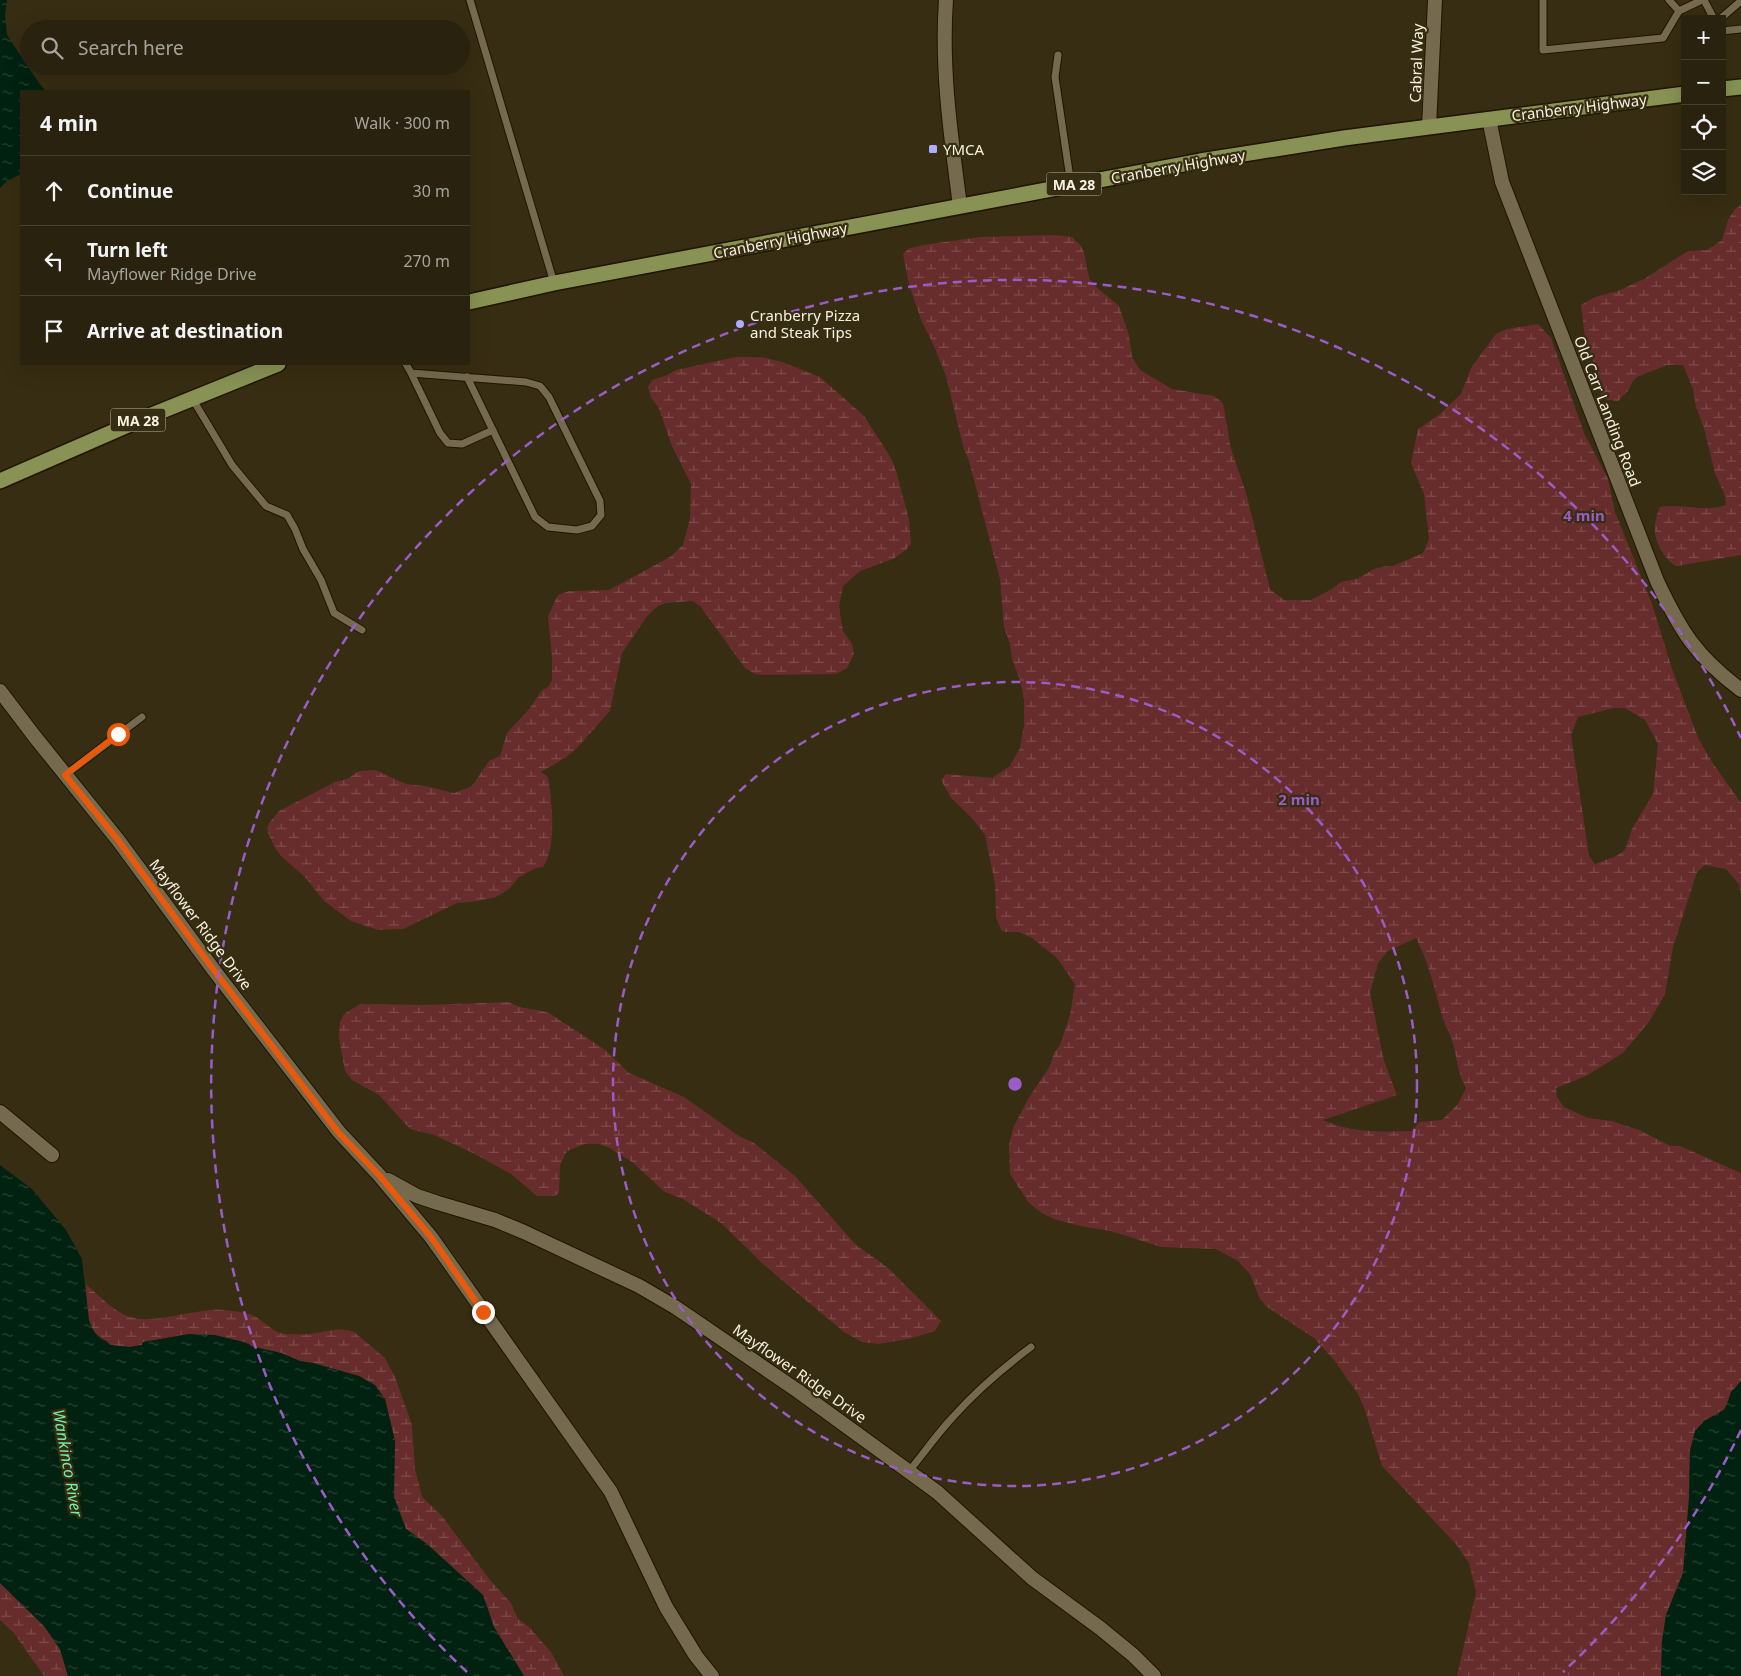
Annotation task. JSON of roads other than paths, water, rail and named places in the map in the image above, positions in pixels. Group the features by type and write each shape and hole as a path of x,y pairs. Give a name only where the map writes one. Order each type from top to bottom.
{"main road":[{"path":"1726,89 1741,87"},
{"name":"Cranberry Highway","path":"470,302 554,283 1219,158 1344,138 1681,95"},
{"name":"MA 28","path":"0,481 192,398 275,365"}],"street":[{"path":"946,0 944,41 946,88 960,206"},
{"name":"Cabral Way","path":"1429,127 1435,0"},
{"name":"Old Carr Landing Road","path":"1489,119 1502,182 1657,581 1674,617 1692,645 1719,674 1741,690"},
{"name":"Mayflower Ridge Drive","path":"0,691 118,840 216,973 338,1132 379,1175 431,1237 611,1492 666,1606 691,1648 712,1676"},
{"path":"0,1112 52,1155"},
{"name":"Mayflower Ridge Drive","path":"379,1175 417,1196 495,1220 639,1286 675,1307 798,1391 910,1472 954,1506 1032,1578 1133,1654 1154,1676"}],"lane":[{"path":"470,0 554,283"},
{"path":"1543,0 1543,50 1663,38 1679,11 1703,0 1712,15"},
{"path":"1669,0 1679,11"},
{"path":"1725,15 1741,1"},
{"path":"1726,31 1741,29"},
{"path":"1058,55 1055,77 1071,185"},
{"path":"407,365 440,433 448,442 462,444 493,430"},
{"path":"411,373 526,382 540,386 549,397 600,501 601,515 592,526 577,530 548,527 535,517 468,378"},
{"path":"192,398 232,465 266,506 287,515 303,549 321,580 334,613 362,630"},
{"path":"65,775 142,717"},
{"path":"910,1472 963,1405 989,1380 1031,1347"}],"water":[{"path":"0,0 7,0 5,15 7,35 20,54 20,75 34,75 45,90 20,90 20,174 7,181 0,188"},
{"name":"Wankinco River","path":"0,1165 32,1189 66,1230 82,1259 89,1320 98,1336 110,1345 129,1347 142,1345 143,1342 189,1334 215,1335 281,1353 300,1361 359,1376 375,1385 385,1399 395,1441 394,1497 406,1529 427,1544 483,1595 494,1627 524,1676 68,1676 60,1649 44,1626 0,1583"},
{"path":"1741,1381 1741,1676 1661,1676 1662,1641 1666,1615 1683,1573 1689,1498 1690,1450 1695,1431 1704,1421 1724,1410 1731,1392"}],"place":[{"name":"YMCA","path":"933,149"},
{"name":"Cranberry Pizza and Steak Tips","path":"740,324"}]}
